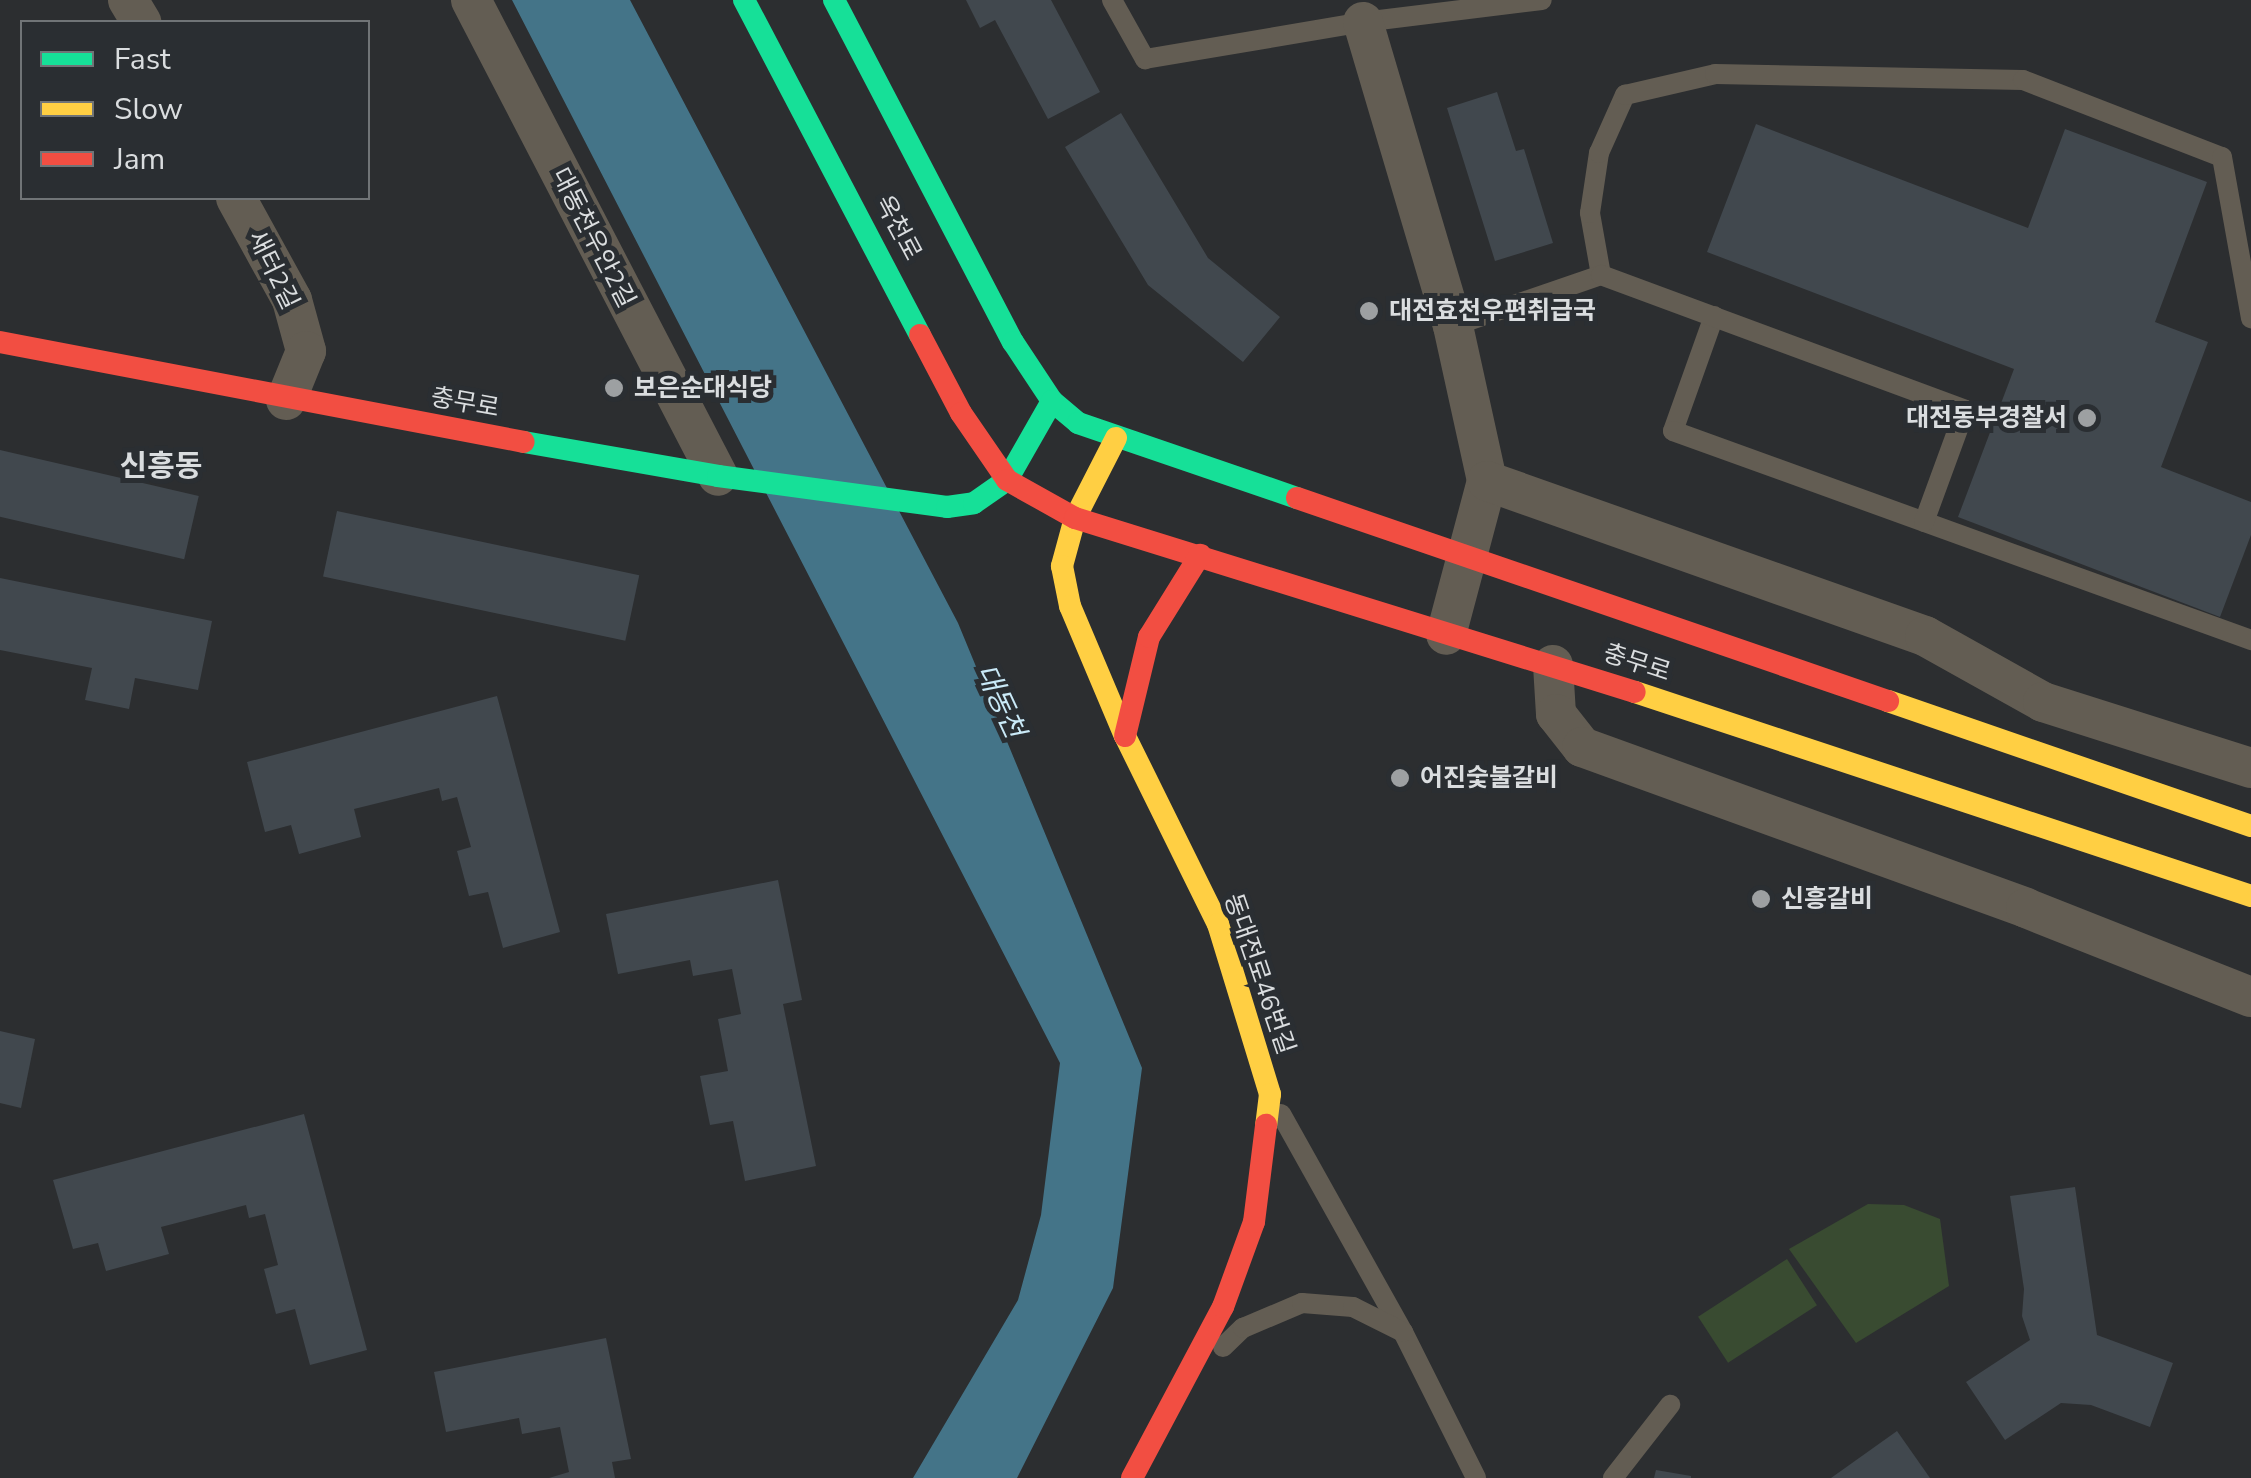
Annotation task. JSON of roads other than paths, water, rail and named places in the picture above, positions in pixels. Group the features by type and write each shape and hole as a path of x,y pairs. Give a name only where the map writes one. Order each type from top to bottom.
{"main road":[{"name":"옥천로","path":"744,0 919,326 961,413 1008,480"},
{"path":"834,0 1013,342 1052,401 1008,480"},
{"name":"충무로","path":"0,342 286,400 718,476 947,508 974,503 1008,480 1075,518 1554,665 2251,896"},
{"name":"충무로","path":"1052,401 1078,423 1116,438 1468,555 2251,826"},
{"name":"동대전로46번길","path":"1116,438 1075,518 1062,566 1070,606 1125,736 1218,924 1270,1094 1254,1222 1223,1307 1132,1478"},
{"path":"1125,736 1149,637 1200,555"}],"street":[{"name":"대동천우안2길","path":"471,0 718,476"},
{"path":"1363,22 1453,326 1487,482 1446,634"},
{"name":"새터2길","path":"237,200 292,300 306,351 286,400"},
{"path":"1487,482 1925,636 2043,702 2251,768"},
{"path":"1554,665 1556,714 1582,747 2026,908 2251,997"}],"lane":[{"path":"1112,0 1145,59 1363,22 1542,0"},
{"path":"1601,275 1590,213 1598,153 1625,94 1715,74 2023,80 2222,156 2251,318"},
{"path":"1453,326 1601,275 1965,410 1924,522"},
{"path":"1714,316 1673,432 2249,635"},
{"path":"1270,1094 1403,1332 1476,1478"},
{"path":"1182,1386 1243,1328 1302,1304 1353,1307 1403,1332"},
{"path":"1613,1478 1670,1406"}],"water":[{"path":"512,0 630,0 958,623 1142,1068 1113,1288 1017,1478 913,1478 1018,1300 1041,1215 1060,1063"}],"place":[{"name":"대전효천우편취급국","path":"1369,311"},
{"name":"보은순대식당","path":"614,388"},
{"name":"대전동부경찰서","path":"2087,418"},
{"name":"어진숯불갈비","path":"1400,778"},
{"name":"신흥갈비","path":"1761,899"}],"district":[{"name":"신흥동","path":"161,467"}],"water label":[{"name":"대동천","path":"1000,701"}]}
